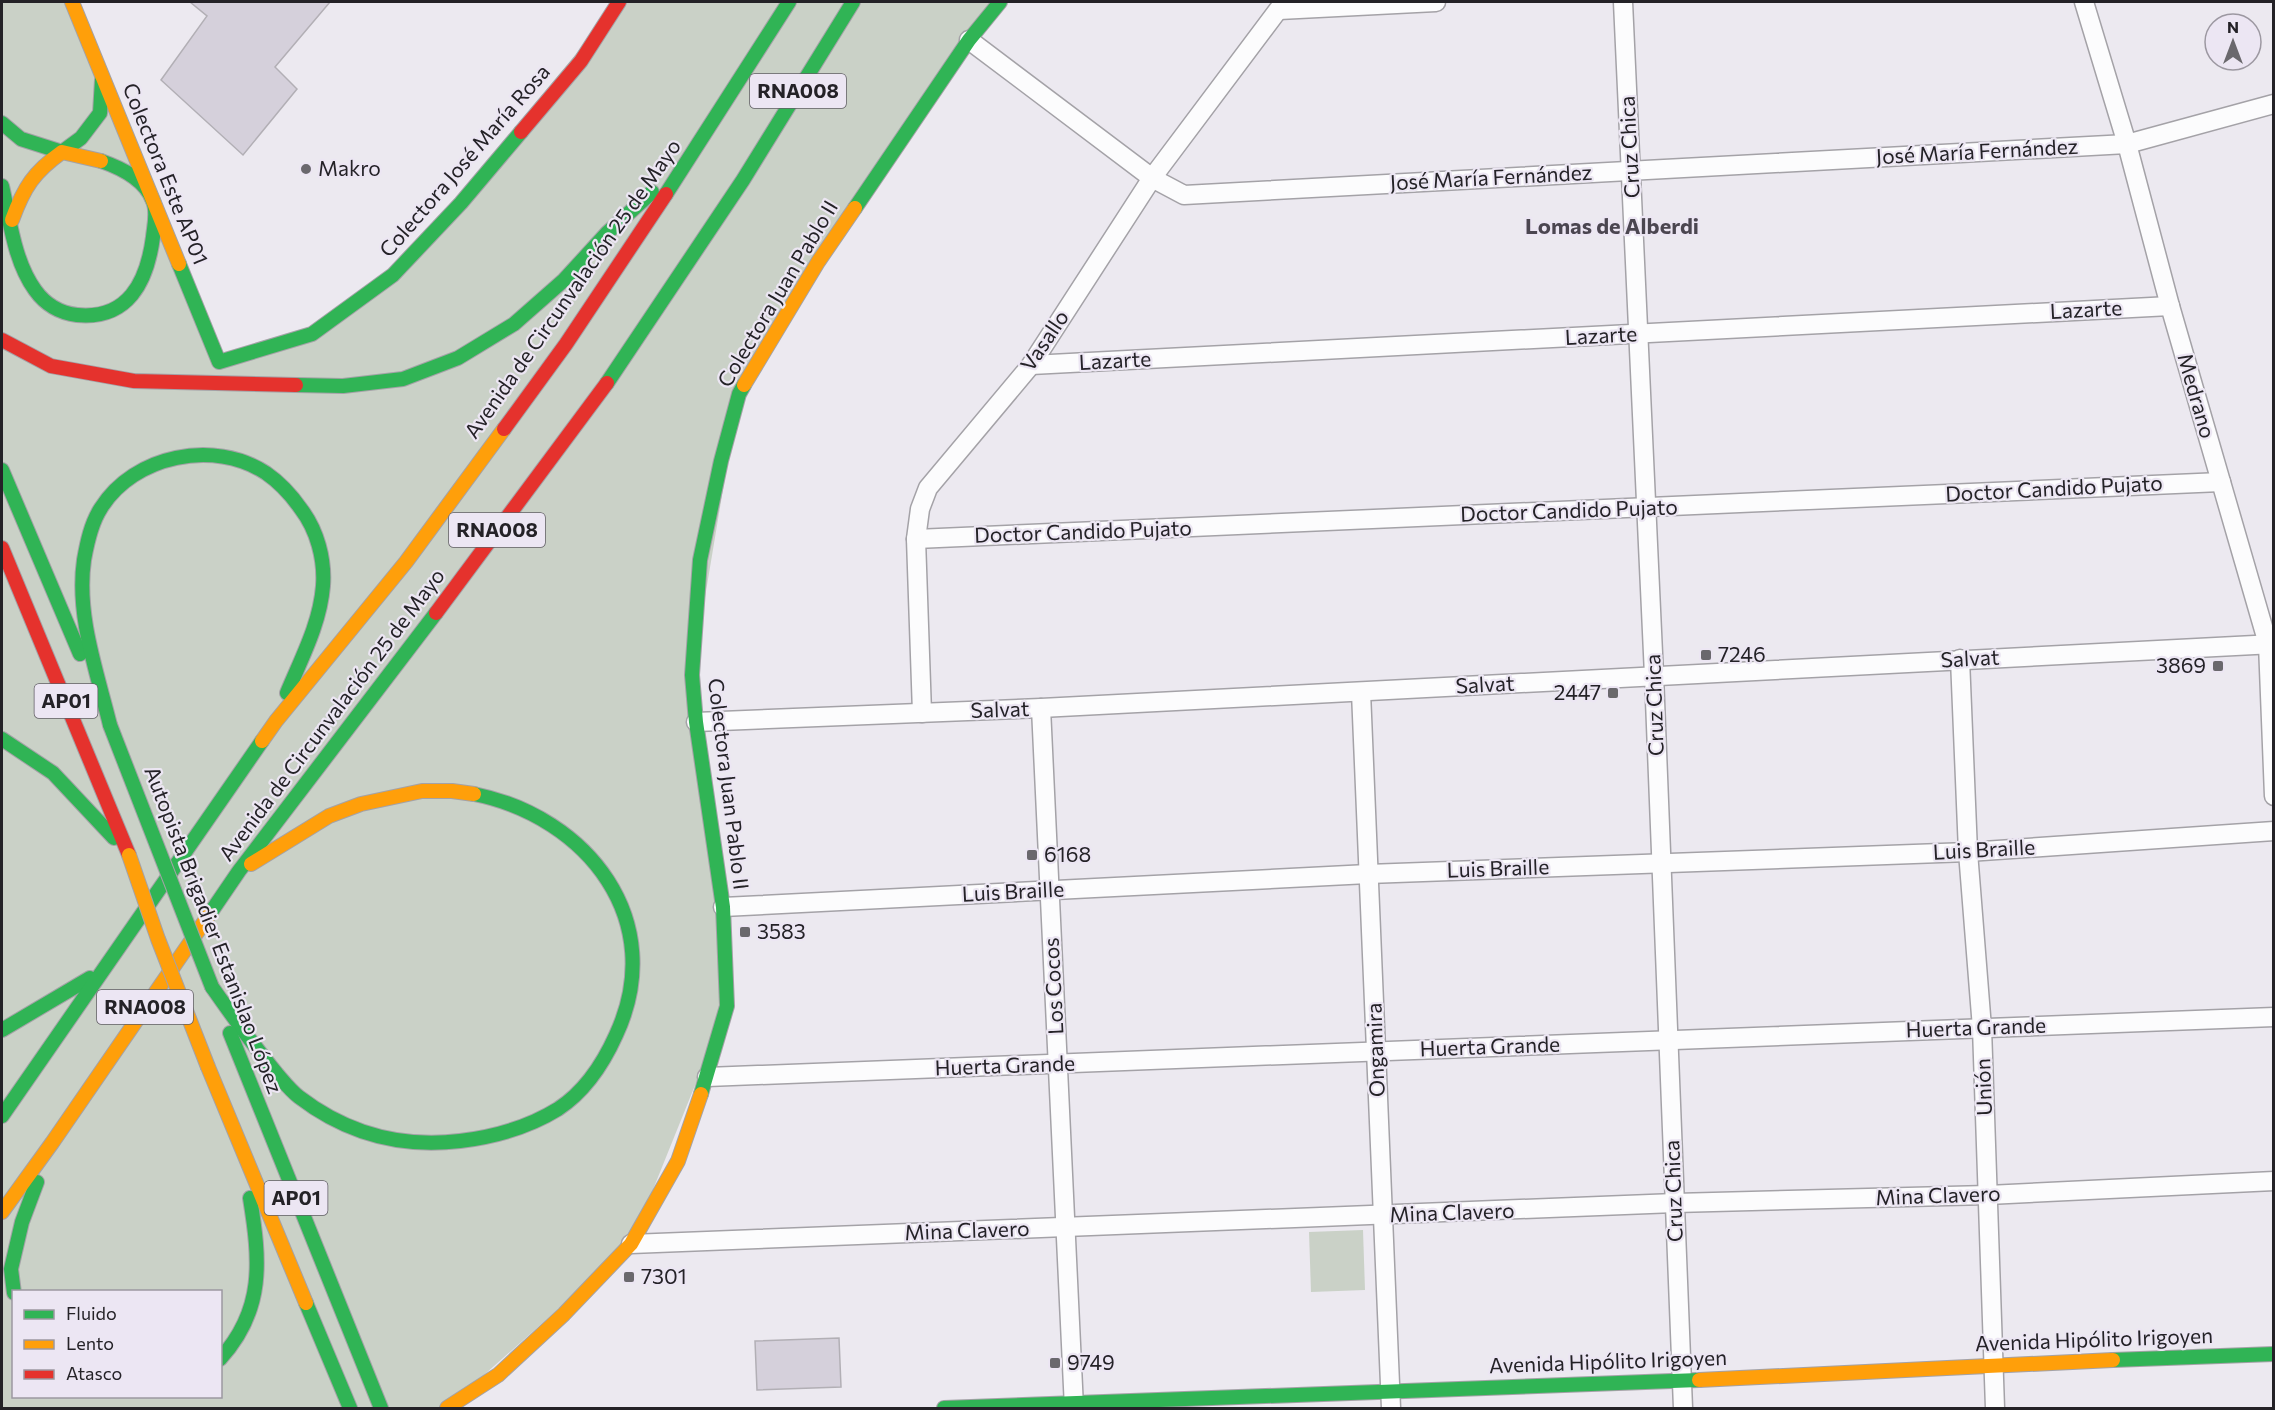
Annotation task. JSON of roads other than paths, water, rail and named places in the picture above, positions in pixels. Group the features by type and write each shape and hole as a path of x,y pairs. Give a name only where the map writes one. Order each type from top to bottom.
{"main road":[{"name":"Colectora Este AP01","path":"72,2 153,199 214,364"},
{"name":"Colectora José María Rosa","path":"214,364 312,333 393,274 461,203 581,61 619,2"},
{"name":"Avenida de Circunvalación 25 de Mayo","path":"2,1116 276,721 413,552 566,344 689,159 789,2"},
{"name":"Avenida de Circunvalación 25 de Mayo","path":"2,1212 52,1143 238,871 436,613 624,360 743,180 853,2"},
{"name":"Colectora Juan Pablo II","path":"447,1408 498,1375 564,1314 631,1244 678,1161 707,1077 727,1006 723,907 696,722 692,675 700,560 721,461 739,393 818,262 969,40 1000,2"},
{"path":"12,220 24,186 42,166 81,138 100,113 102,74"},
{"path":"2,123 8,132 35,146 89,156 112,164 137,179 153,199 154,226 151,256 142,282 122,307 99,316 70,315 49,305 34,289 22,262 2,186"},
{"path":"2,340 51,366 134,381 343,386 403,379 458,358 514,324 564,280 607,233 689,159"},
{"path":"134,381 187,369"},
{"path":"110,725 88,629 82,586 86,551 95,518 118,487 143,468 180,456 222,456 263,471 297,501 316,534 323,568 321,608 276,721"},
{"name":"Autopista Brigadier Estanislao López","path":"2,470 110,725 212,987 381,1408"},
{"name":"AP01","path":"2,548 129,855 158,939 208,1067 350,1408"},
{"path":"2,739 53,773 129,855"},
{"path":"212,987 259,1053 297,1096 333,1120 372,1137 409,1143 457,1142 499,1134 537,1120 571,1099 600,1067 618,1035 629,1000 633,965 628,921 610,880 583,850 546,821 500,800 451,790 410,792 369,802 334,814 238,871"},
{"path":"2,1030 102,971"},
{"path":"14,1290 11,1269 22,1222 52,1143"},
{"path":"222,1357 230,1350 249,1317 256,1284 257,1247 240,1146"},
{"name":"Avenida Hipólito Irigoyen","path":"944,1408 1390,1399 1993,1365 2274,1354"},
{"path":"482,1400 498,1375"}],"street":[{"path":"1282,6 1436,2"},
{"name":"Cruz Chica","path":"1623,2 1647,508 1683,1408"},
{"name":"Medrano","path":"2084,2 2127,144 2170,306 2221,482 2271,644 2274,796"},
{"name":"Vasallo","path":"922,713 916,539 920,509 928,488 1031,365 1152,178 1282,6"},
{"name":"José María Fernández","path":"969,40 1152,178 1184,195 2127,144 2274,104"},
{"name":"Lazarte","path":"1031,365 2170,306"},
{"name":"Doctor Candido Pujato","path":"916,539 2221,482"},
{"name":"Salvat","path":"696,722 1041,708 2271,644"},
{"name":"Unión","path":"1960,659 1968,852 1982,1028 1995,1408"},
{"name":"Ongamira","path":"1361,692 1390,1399"},
{"name":"Los Cocos","path":"1041,708 1074,1406"},
{"name":"Luis Braille","path":"723,907 1368,873 1968,852 2274,831"},
{"name":"Huerta Grande","path":"707,1077 2274,1017"},
{"name":"Mina Clavero","path":"631,1244 1675,1203 1988,1195 2274,1181"}],"place":[{"name":"Makro","path":"306,169"},
{"name":"7246","path":"1706,655"},
{"name":"3869","path":"2218,666"},
{"name":"2447","path":"1613,693"},
{"name":"6168","path":"1032,855"},
{"name":"3583","path":"745,932"},
{"name":"7301","path":"629,1277"},
{"name":"9749","path":"1055,1363"}],"district":[{"name":"Lomas de Alberdi","path":"1612,226"}]}
